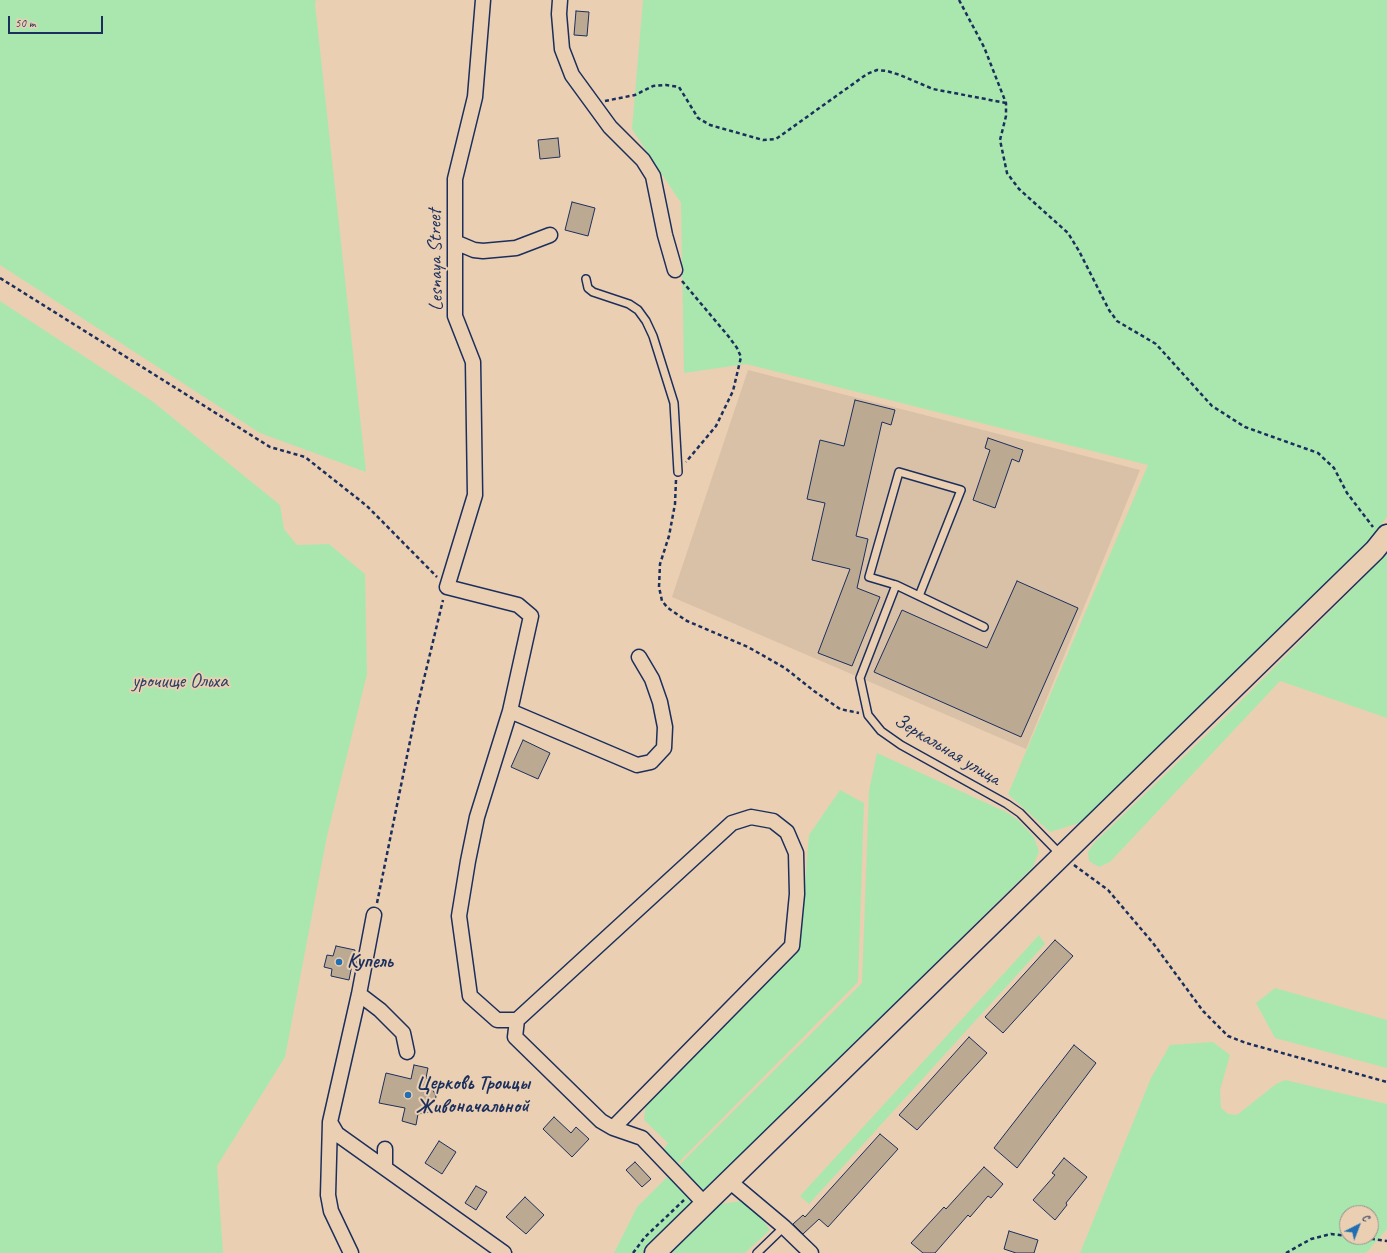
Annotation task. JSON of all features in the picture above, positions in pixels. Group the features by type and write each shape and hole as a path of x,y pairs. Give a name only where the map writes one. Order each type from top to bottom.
{"street":[{"name":"Lesnaya Street","path":"447,586 475,495 473,362 455,316 455,179 475,97 483,0"},
{"path":"560,0 559,14 562,49 572,75 610,127 643,160 653,176 665,235 675,270"},
{"path":"455,242 474,250 483,251 516,248 550,235"},
{"path":"655,1253 698,1197 728,1180 1369,556 1382,534"},
{"path":"447,586 518,605 531,616 510,711 477,817 459,916 470,996 497,1020 517,1020"},
{"path":"510,711 637,765 651,762 664,748 665,727 660,702 652,679 639,657"},
{"path":"613,1128 792,946 797,894 796,853 787,832 773,821 751,817 732,823 517,1020 515,1036 601,1121 613,1128 642,1138 698,1197"},
{"path":"351,1253 331,1212 328,1195 330,1122 359,994 374,915"},
{"path":"359,994 380,1010 403,1033 407,1052"},
{"path":"330,1122 337,1134 504,1253"},
{"path":"385,1168 386,1149"},
{"path":"728,1180 784,1227 811,1253"}],"lane":[{"path":"586,279 588,288 593,292 629,304 638,310 648,326 674,403 678,472"},
{"path":"919,596 961,490 899,472 869,577 896,586 984,627"},
{"name":"Зеркальная улица","path":"896,586 860,678 868,716 881,731 901,745 1008,804 1020,813 1061,855"},
{"path":"757,1253 784,1227"}],"path":[{"path":"959,0 984,47 1006,103 1006,116 1000,140 1007,173 1019,190 1068,233 1079,251 1109,310 1117,321 1156,344 1212,406 1245,427 1318,453 1334,468 1347,493 1382,534"},
{"path":"593,103 635,94 653,86 666,85 678,87 698,118 710,125 764,140 776,139 868,74 877,70 900,75 933,89 1006,103"},
{"path":"675,270 729,337 737,348 741,357 733,391 716,426 678,472 675,504 669,536 660,564 659,587 662,601 668,608 688,621 748,647 785,668 840,709 868,716"},
{"path":"0,278 270,447 305,457 367,506 447,586 416,712 374,915"},
{"path":"1061,855 1108,890 1153,944 1204,1011 1228,1036 1246,1043 1387,1082"},
{"path":"633,1253 645,1237 698,1197"},
{"path":"1286,1253 1312,1239 1331,1234 1339,1235"}],"shaded area":[{"path":"748,370 1140,470 1026,749 672,597"}],"green space":[{"path":"0,0 316,0 315,4 366,472 260,433 0,265"},
{"path":"643,0 1387,0 1387,517 1360,553 1083,822 1050,832 1008,794 1148,465 746,364 684,373 681,203 632,129"},
{"name":"урочище Ольха","path":"0,301 152,401 280,505 284,529 297,545 329,544 365,574 367,674 327,836 285,1057 217,1166 223,1253 0,1253"},
{"path":"1387,548 1387,718 1280,681 1110,862 1099,867 1089,861 1088,852 1094,843 1229,713 1363,578"},
{"path":"877,753 1006,812 1018,820 1034,837 1039,851 1033,867 643,1253 614,1253 637,1207 862,983 869,791"},
{"path":"840,790 864,803 858,982 676,1165 662,1151 668,1143 644,1120 646,1102 753,997 800,947 809,835"},
{"path":"1039,935 1045,944 809,1204 800,1196"},
{"path":"1275,988 1387,1020 1387,1068 1275,1038 1256,1003"},
{"path":"1213,1042 1230,1055 1220,1090 1221,1108 1228,1114 1237,1115 1276,1084 1285,1080 1387,1104 1387,1229 1379,1238 1379,1205 1339,1205 1339,1245 1373,1245 1366,1253 1080,1253 1151,1078 1170,1045"},
{"path":"741,1201 753,1207 770,1230 745,1253 667,1253 714,1205"}],"building":[{"path":"576,11 589,12 587,36 574,35"},
{"path":"558,138 560,157 540,159 538,140"},
{"path":"572,202 595,208 588,236 565,230"},
{"path":"855,400 895,410 891,425 882,422 856,536 868,539 857,588 880,597 852,666 818,653 850,569 812,560 825,503 807,499 820,440 844,446"},
{"path":"988,438 1023,450 1019,462 1012,459 995,508 973,500 990,450 985,448"},
{"path":"1017,581 1078,608 1021,737 874,672 902,610 987,648"},
{"path":"523,740 550,753 538,779 511,767"},
{"path":"1055,940 1073,956 1003,1033 985,1017"},
{"name":"Купель","path":"336,946 355,950 349,980 331,976 332,969 324,967 327,955 333,956"},
{"path":"969,1037 987,1053 917,1130 899,1115"},
{"path":"1074,1045 1096,1063 1017,1168 994,1148"},
{"name":"Церковь Троицы Живоначальной","path":"414,1065 428,1068 426,1078 434,1085 433,1090 436,1096 435,1102 429,1107 429,1112 418,1114 416,1125 402,1121 405,1108 379,1103 386,1073 411,1079"},
{"path":"554,1117 571,1133 576,1127 589,1139 572,1157 543,1129"},
{"path":"880,1134 898,1149 828,1227 819,1219 803,1234 793,1224 803,1215 805,1217"},
{"path":"439,1141 456,1152 442,1174 425,1163"},
{"path":"1064,1158 1087,1177 1066,1203 1067,1205 1055,1220 1033,1200 1055,1175 1052,1173"},
{"path":"635,1162 651,1179 642,1187 626,1170"},
{"path":"984,1167 1003,1184 991,1198 988,1196 970,1217 968,1215 935,1253 923,1253 911,1243 944,1207 946,1209"},
{"path":"476,1186 487,1192 476,1210 465,1203"},
{"path":"525,1197 544,1215 526,1234 506,1217"},
{"path":"1009,1231 1038,1240 1034,1253 1016,1253 1004,1249"}],"place":[{"name":"Купель","path":"339,962"},
{"name":"Церковь Троицы Живоначальной","path":"408,1095"}]}
